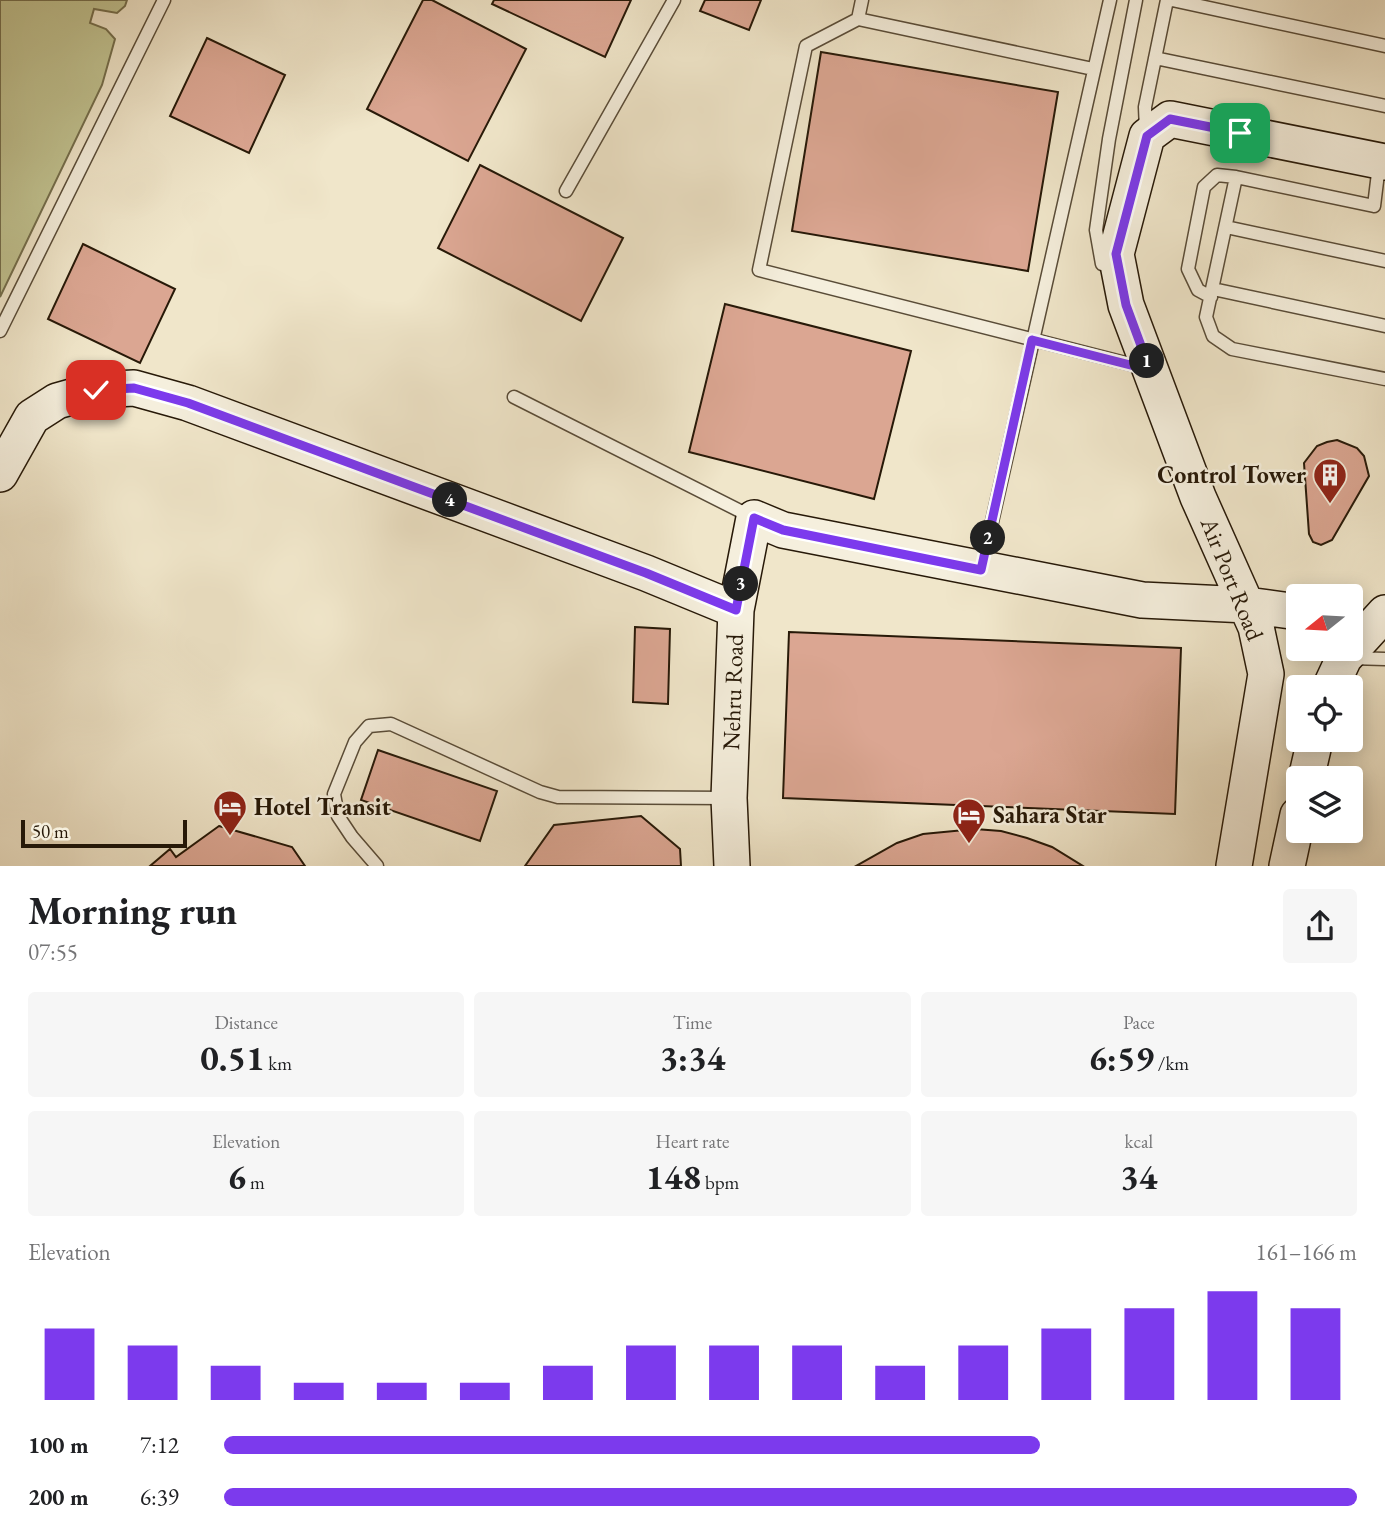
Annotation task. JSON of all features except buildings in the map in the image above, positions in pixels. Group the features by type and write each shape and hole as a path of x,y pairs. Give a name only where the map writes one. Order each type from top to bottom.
{"street":[{"path":"1147,136 1170,119 1382,161"},
{"name":"Air Port Road","path":"1147,136 1116,254 1126,305 1198,497 1256,627 1266,674 1234,866"},
{"path":"0,474 32,417 57,401 96,390 134,388 215,412 646,573 736,610"},
{"path":"754,518 783,530 1142,600 1247,605 1286,610"},
{"name":"Nehru Road","path":"732,866 729,798 736,610 754,518"},
{"path":"1337,673 1370,618"},
{"path":"1287,866 1292,843"}],"lane":[{"path":"0,331 164,0"},
{"path":"566,191 674,0"},
{"path":"858,19 862,0"},
{"path":"981,570 1110,0"},
{"path":"1104,279 1096,230 1109,139 1136,0"},
{"path":"1147,136 1145,107 1167,0"},
{"path":"1172,0 1385,46"},
{"path":"1093,69 858,19 806,46 759,270 1032,340 1145,357"},
{"path":"1155,58 1385,106"},
{"path":"1382,161 1380,207 1217,175 1204,187 1188,269 1198,290 1385,326"},
{"path":"1236,177 1206,317 1208,325 1220,342 1232,349 1385,379"},
{"path":"1226,227 1385,261"},
{"path":"1116,313 1145,357"},
{"path":"514,397 754,518"},
{"path":"1337,673 1385,659"},
{"path":"377,866 338,816 334,794 355,741 369,726 391,724 540,792 558,797 729,798"}],"green space":[{"path":"0,0 127,0 117,13 94,9 90,23 106,29 115,39 102,85 0,297"}],"place":[{"name":"Control Tower","path":"1330,505"},
{"name":"Hotel Transit","path":"230,837"},
{"name":"Sahara Star","path":"969,845"}],"route":[{"path":"96,390 134,388 188,403 646,573 736,610 754,518 783,530 981,570 1032,340 1150,370 1126,305 1116,254 1147,136 1170,119 1240,133"}]}
